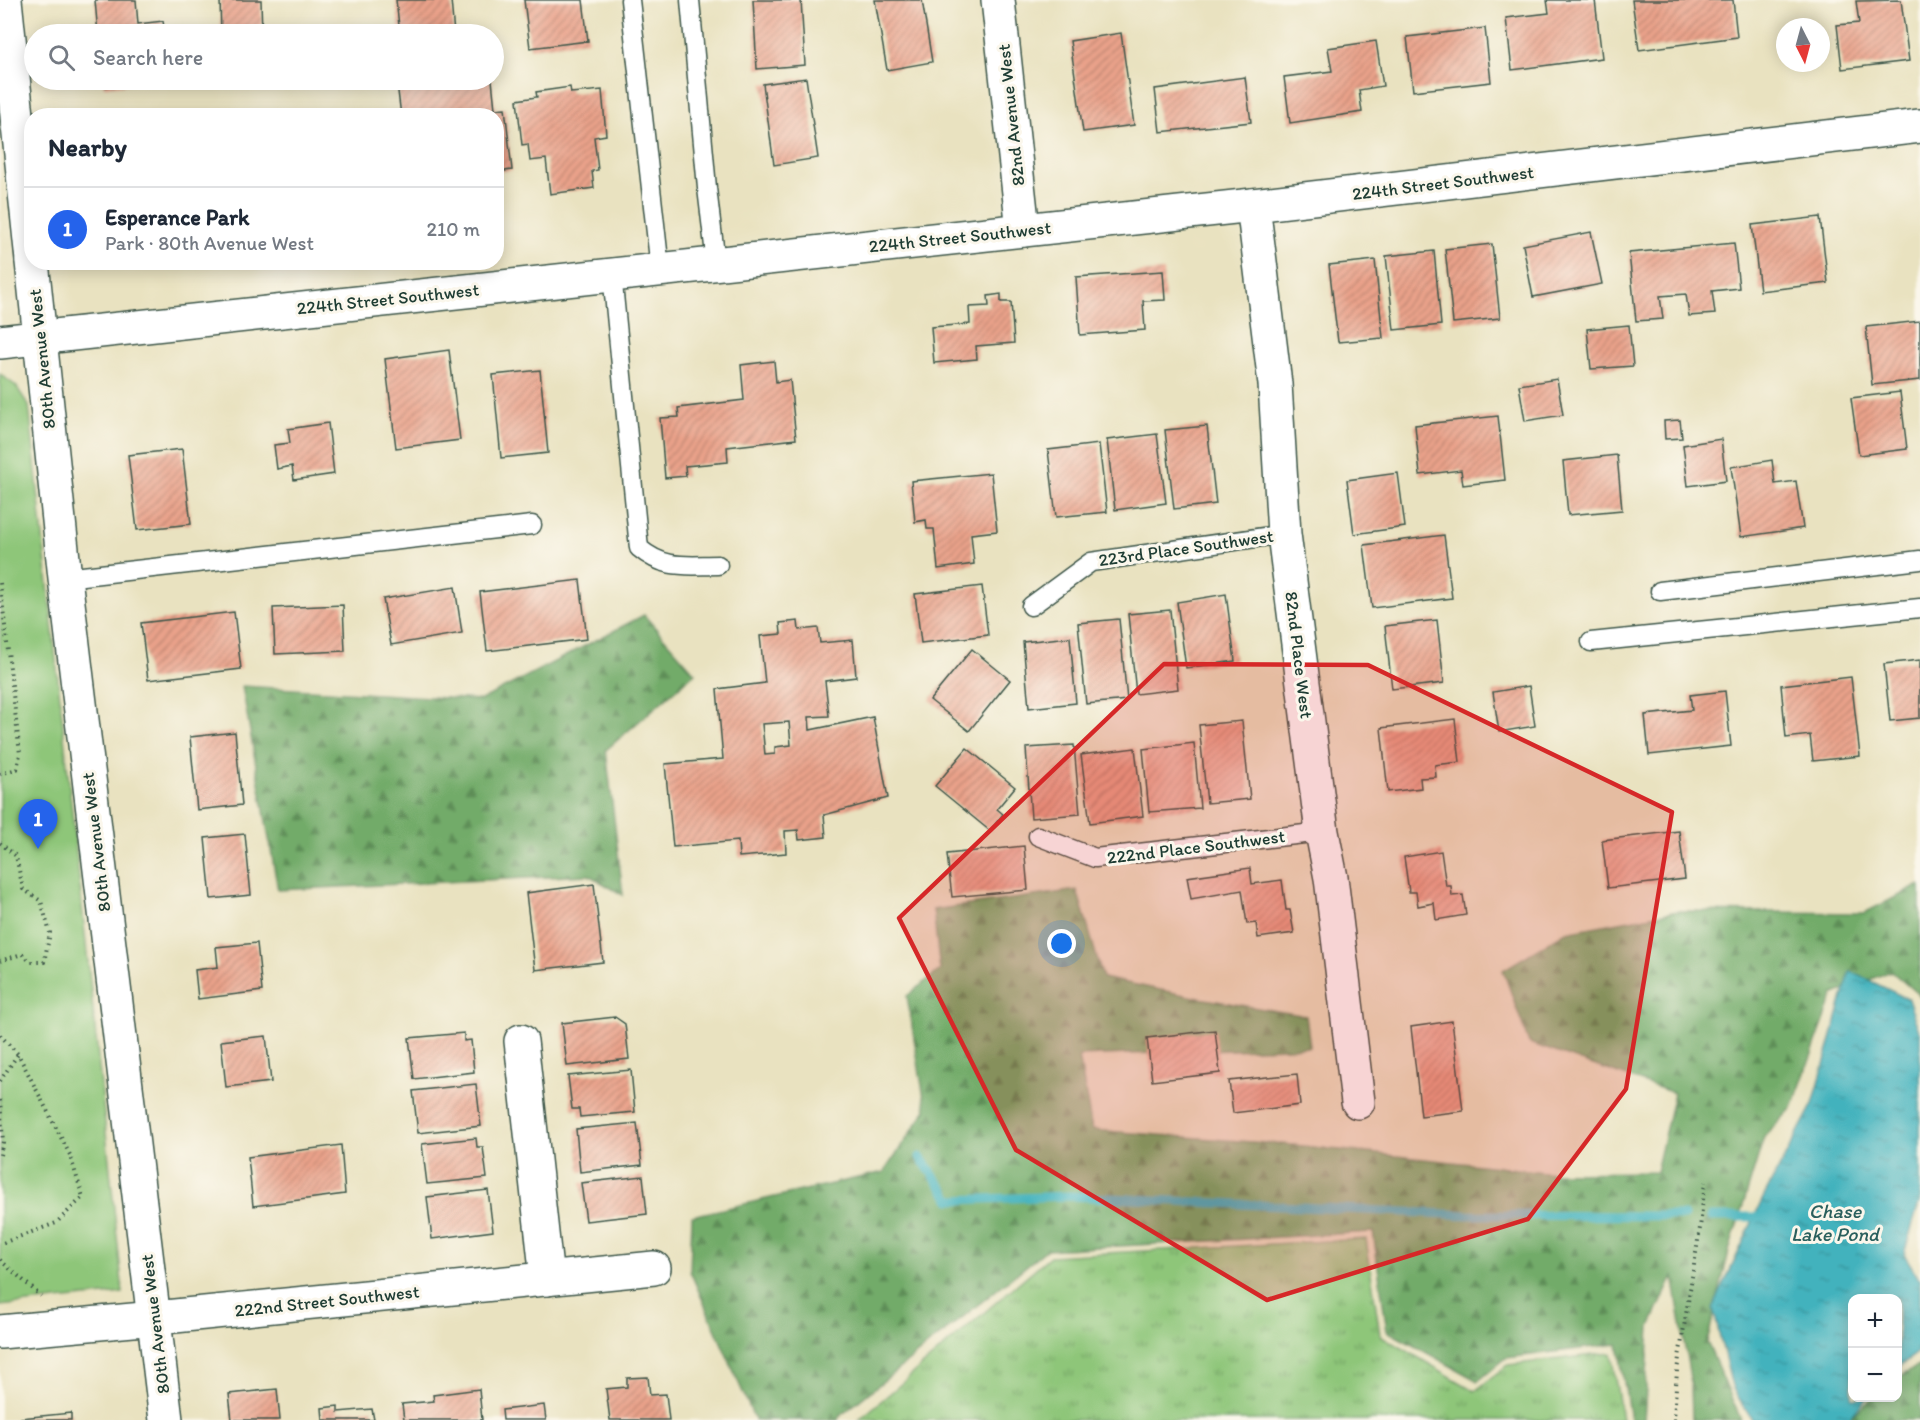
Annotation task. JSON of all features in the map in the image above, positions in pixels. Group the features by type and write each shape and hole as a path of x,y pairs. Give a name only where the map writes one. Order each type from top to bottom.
{"street":[{"name":"80th Avenue West","path":"5,0 24,184"},
{"name":"82nd Avenue West","path":"998,0 1023,230"},
{"name":"224th Street Southwest","path":"0,342 1253,205 1920,126"},
{"name":"82nd Place West","path":"1253,205 1275,384 1284,534 1322,832 1331,878 1358,1102"},
{"name":"80th Avenue West","path":"33,270 65,578 156,1318 166,1420"},
{"path":"521,1041 547,1279"},
{"name":"222nd Street Southwest","path":"0,1332 654,1268"}],"lane":[{"path":"630,0 660,269"},
{"path":"690,0 716,263"},
{"path":"612,274 639,548 651,558 673,565 718,565"},
{"path":"65,578 532,525"},
{"name":"223rd Place Southwest","path":"1031,606 1091,562 1284,534"},
{"path":"1660,591 1920,560"},
{"path":"1591,642 1920,608"},
{"name":"222nd Place Southwest","path":"1038,836 1095,858 1322,832"}],"path":[{"path":"0,583 20,754 17,769 0,774"},
{"path":"0,843 16,856 23,889 41,901 50,933 44,962 31,962 22,954 0,962"},
{"path":"0,1035 18,1054 70,1155 82,1197 56,1223 0,1244"},
{"path":"0,1081 18,1054"},
{"path":"0,1100 3,1142 0,1155"},
{"path":"1674,1420 1677,1370 1699,1239 1705,1182"},
{"path":"0,1260 42,1298 61,1327"}],"highlighted area":[{"path":"1164,664 1368,665 1672,812 1626,1089 1528,1219 1267,1300 1016,1150 899,918"}],"green space":[{"path":"0,374 16,386 29,406 123,1293 0,1306"},
{"path":"644,615 695,673 606,750 623,895 589,875 278,890 242,686 481,700"},
{"path":"1920,885 1920,996 1891,971 1834,994 1792,1108 1764,1137 1729,1251 1707,1342 1741,1420 1692,1420 1691,1384 1673,1276 1650,1327 1644,1420 1630,1420 1618,1344 1506,1358 1478,1381 1387,1331 1373,1232 1046,1250 838,1420 755,1420 690,1271 692,1216 884,1172 926,1110 907,996 940,970 933,910 1077,890 1103,978 1199,998 1306,1016 1310,1047 1079,1056 1092,1130 1294,1145 1555,1173 1656,1172 1674,1093 1529,1043 1503,970 1566,932 1678,911 1864,913"},
{"path":"1366,1239 1380,1335 1475,1391 1508,1365 1611,1353 1622,1420 859,1420 1050,1256"},
{"path":"1920,1365 1920,1420 1846,1420 1868,1402 1902,1402 1902,1375"}],"water":[{"name":"Chase Lake Pond","path":"1850,971 1908,999 1920,1034 1920,1200 1904,1254 1920,1280 1920,1351 1902,1364 1902,1294 1848,1294 1848,1402 1863,1402 1847,1420 1752,1420 1732,1387 1713,1308 1763,1198 1813,1104"}],"building":[{"path":"95,0 136,0 138,24 97,24"},
{"path":"220,0 261,0 262,24 221,24"},
{"path":"396,0 451,0 453,24 399,24"},
{"path":"524,0 583,0 588,41 530,48"},
{"path":"753,0 801,0 805,65 757,69"},
{"path":"875,0 922,0 932,62 887,70"},
{"path":"1547,0 1595,0 1602,58 1512,70 1506,18 1549,13"},
{"path":"1632,0 1733,0 1737,37 1639,50"},
{"path":"1901,0 1909,61 1842,69 1837,25 1859,23 1856,1"},
{"path":"163,21 163,24 138,24"},
{"path":"1485,28 1491,82 1413,91 1407,37"},
{"path":"1121,33 1134,125 1083,132 1070,41"},
{"path":"1376,41 1383,86 1359,90 1362,112 1290,123 1284,77 1332,71 1328,48"},
{"path":"1245,77 1251,122 1160,132 1155,89"},
{"path":"806,78 818,158 774,165 763,84"},
{"path":"570,87 571,93 602,90 606,135 594,137 598,170 592,171 594,188 550,194 546,159 530,161 528,144 522,145 517,100 537,97 536,92"},
{"path":"398,90 493,90 495,108 400,108"},
{"path":"504,108 505,108 512,170 504,171"},
{"path":"1820,217 1828,283 1760,291 1752,225"},
{"path":"1591,232 1602,284 1533,297 1523,245"},
{"path":"1734,243 1739,288 1712,291 1715,314 1689,316 1686,294 1660,296 1663,319 1636,321 1629,253"},
{"path":"1492,244 1500,318 1453,323 1445,249"},
{"path":"1434,251 1441,325 1394,330 1386,256"},
{"path":"1375,260 1383,338 1338,342 1329,265"},
{"path":"1163,271 1165,300 1143,301 1145,330 1080,335 1076,277"},
{"path":"1001,294 1001,302 1011,302 1014,343 976,346 977,359 934,363 931,327 970,324 969,307 989,306 988,296"},
{"path":"1920,321 1920,380 1872,385 1866,327"},
{"path":"1629,325 1633,366 1591,369 1587,329"},
{"path":"449,350 460,440 396,448 385,359"},
{"path":"774,361 776,382 790,380 796,439 727,447 728,462 685,466 686,476 665,478 660,418 679,417 678,408 744,400 741,365"},
{"path":"540,370 548,453 501,458 493,375"},
{"path":"1557,379 1563,415 1525,421 1519,385"},
{"path":"1900,392 1907,449 1859,455 1851,398"},
{"path":"1498,416 1505,480 1463,485 1461,470 1420,475 1415,425"},
{"path":"1680,420 1682,438 1665,439 1664,421"},
{"path":"328,423 334,474 294,480 292,466 277,469 274,445 290,443 288,429"},
{"path":"1207,426 1216,504 1174,509 1165,430"},
{"path":"1157,434 1166,503 1115,510 1107,440"},
{"path":"1721,439 1726,481 1688,486 1683,445"},
{"path":"1099,444 1107,512 1056,517 1048,450"},
{"path":"182,449 191,524 137,530 128,455"},
{"path":"1617,455 1622,510 1568,515 1563,461"},
{"path":"1772,460 1775,484 1796,481 1803,528 1741,537 1731,467"},
{"path":"991,473 997,531 971,534 974,564 938,569 934,529 927,529 926,520 915,522 911,481"},
{"path":"1398,473 1405,527 1354,534 1347,480"},
{"path":"1444,535 1452,598 1372,608 1364,545"},
{"path":"580,580 587,639 487,651 480,592"},
{"path":"982,586 988,635 921,643 915,594"},
{"path":"455,587 462,633 391,645 383,599"},
{"path":"1226,594 1235,661 1186,668 1177,602"},
{"path":"343,605 345,651 275,654 273,608"},
{"path":"1170,610 1178,689 1136,694 1128,614"},
{"path":"234,612 241,669 148,680 141,623"},
{"path":"1119,619 1127,700 1086,704 1078,623"},
{"path":"1437,620 1444,683 1392,689 1385,626"},
{"path":"798,621 799,630 818,628 820,643 853,640 856,677 825,681 829,716 809,717 810,730 873,717 888,798 824,815 826,837 799,840 798,830 785,831 786,853 739,857 738,841 673,847 665,764 723,759 717,689 765,683 760,636 781,634 780,623","holes":["789,722 791,745 775,747 775,754 765,755 762,724"]},
{"path":"1070,637 1076,703 1029,708 1023,642"},
{"path":"972,649 1010,680 969,731 930,700"},
{"path":"1920,660 1920,718 1890,721 1884,664"},
{"path":"1851,677 1860,756 1813,761 1810,735 1786,738 1781,685"},
{"path":"1529,686 1535,726 1499,732 1493,692"},
{"path":"1725,691 1731,746 1649,755 1645,715 1692,710 1690,695"},
{"path":"1455,719 1460,762 1435,765 1436,777 1420,778 1421,788 1388,792 1381,728"},
{"path":"1242,721 1250,799 1207,803 1199,725"},
{"path":"235,732 242,805 197,810 190,737"},
{"path":"1194,743 1200,808 1149,812 1143,749"},
{"path":"1074,745 1080,814 1031,818 1026,748"},
{"path":"967,748 1015,787 997,809 1003,814 990,831 935,786"},
{"path":"1135,748 1143,816 1090,823 1081,755"},
{"path":"1679,831 1685,879 1608,888 1602,840"},
{"path":"245,834 251,895 211,899 205,838"},
{"path":"1024,846 1028,890 952,897 947,854"},
{"path":"1441,851 1446,886 1451,886 1452,896 1463,895 1466,915 1436,920 1434,903 1418,906 1416,892 1409,892 1404,857"},
{"path":"1250,868 1252,884 1282,880 1286,910 1290,910 1294,933 1258,938 1256,923 1247,924 1242,890 1191,899 1187,877"},
{"path":"594,884 603,962 535,970 526,893"},
{"path":"257,943 262,991 198,999 195,970 218,967 216,947"},
{"path":"615,1017 625,1024 629,1059 567,1066 562,1023"},
{"path":"1452,1021 1463,1111 1421,1116 1411,1027"},
{"path":"1215,1030 1220,1073 1152,1081 1147,1038"},
{"path":"464,1033 464,1041 471,1040 474,1072 414,1079 409,1038"},
{"path":"266,1036 271,1082 226,1087 221,1041"},
{"path":"631,1070 635,1112 580,1117 579,1109 572,1109 568,1076"},
{"path":"1297,1074 1300,1105 1233,1113 1229,1081"},
{"path":"476,1084 481,1126 418,1133 413,1091"},
{"path":"637,1123 642,1165 580,1172 576,1129"},
{"path":"476,1138 477,1147 483,1147 487,1178 427,1184 422,1144"},
{"path":"341,1145 345,1194 253,1206 248,1157"},
{"path":"643,1176 647,1214 586,1221 581,1183"},
{"path":"488,1190 493,1231 432,1239 427,1197"},
{"path":"648,1377 650,1395 666,1394 669,1420 610,1420 606,1389 627,1387 627,1378"},
{"path":"277,1389 280,1420 232,1420 229,1394"},
{"path":"479,1389 482,1420 404,1420 402,1404 434,1401 433,1395"},
{"path":"544,1405 546,1420 503,1420 502,1410"},
{"path":"338,1406 338,1412 372,1409 374,1420 323,1420 322,1408"},
{"path":"71,1413 71,1420 21,1420 21,1418"}],"waterway":[{"path":"920,1157 951,1200 1070,1196 1467,1215 1684,1216"},
{"path":"1711,1217 1766,1217"}],"place":[{"name":"Esperance Park","path":"38,849"}]}
